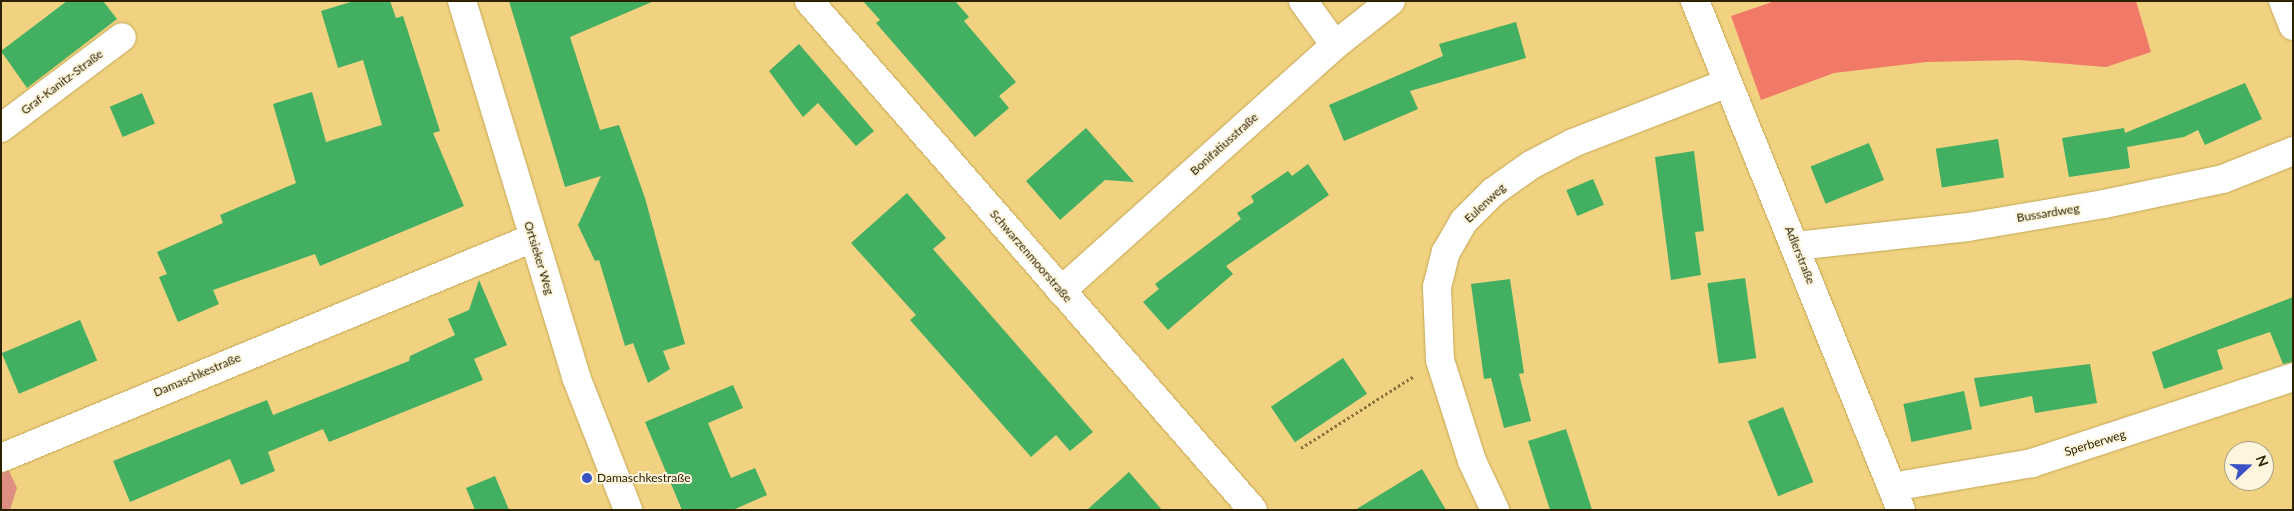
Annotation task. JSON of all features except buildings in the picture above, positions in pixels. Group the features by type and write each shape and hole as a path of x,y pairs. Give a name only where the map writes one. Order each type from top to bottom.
{"street":[{"name":"Ortsieker Weg","path":"462,1 576,377 628,510"},
{"name":"Schwarzenmoorstraße","path":"809,1 1253,510"},
{"path":"1303,1 1335,45"},
{"name":"Bonifatiusstraße","path":"1061,291 1335,45 1391,1"},
{"name":"Adlerstraße","path":"1695,1 1796,246 1896,498"},
{"path":"2283,1 2293,26"},
{"name":"Graf-Kanitz-Straße","path":"1,128 122,36"},
{"name":"Eulenweg","path":"1495,510 1472,461 1440,360 1437,287 1446,252 1464,221 1493,192 1573,143 1728,82"},
{"name":"Bussardweg","path":"1796,246 1968,226 2104,204 2222,179 2293,151"},
{"name":"Damaschkestraße","path":"1,458 533,238"},
{"name":"Sperberweg","path":"1896,498 2032,463 2293,377"}],"path":[{"path":"1301,448 1440,360"}],"shaded area":[{"path":"1775,1 2136,1 2151,52 2106,67 2019,60 1926,62 1834,73 1761,100 1731,16"},
{"path":"1,454 17,488 10,510 1,510"}],"place":[{"name":"Damaschkestraße","path":"587,478"}]}
